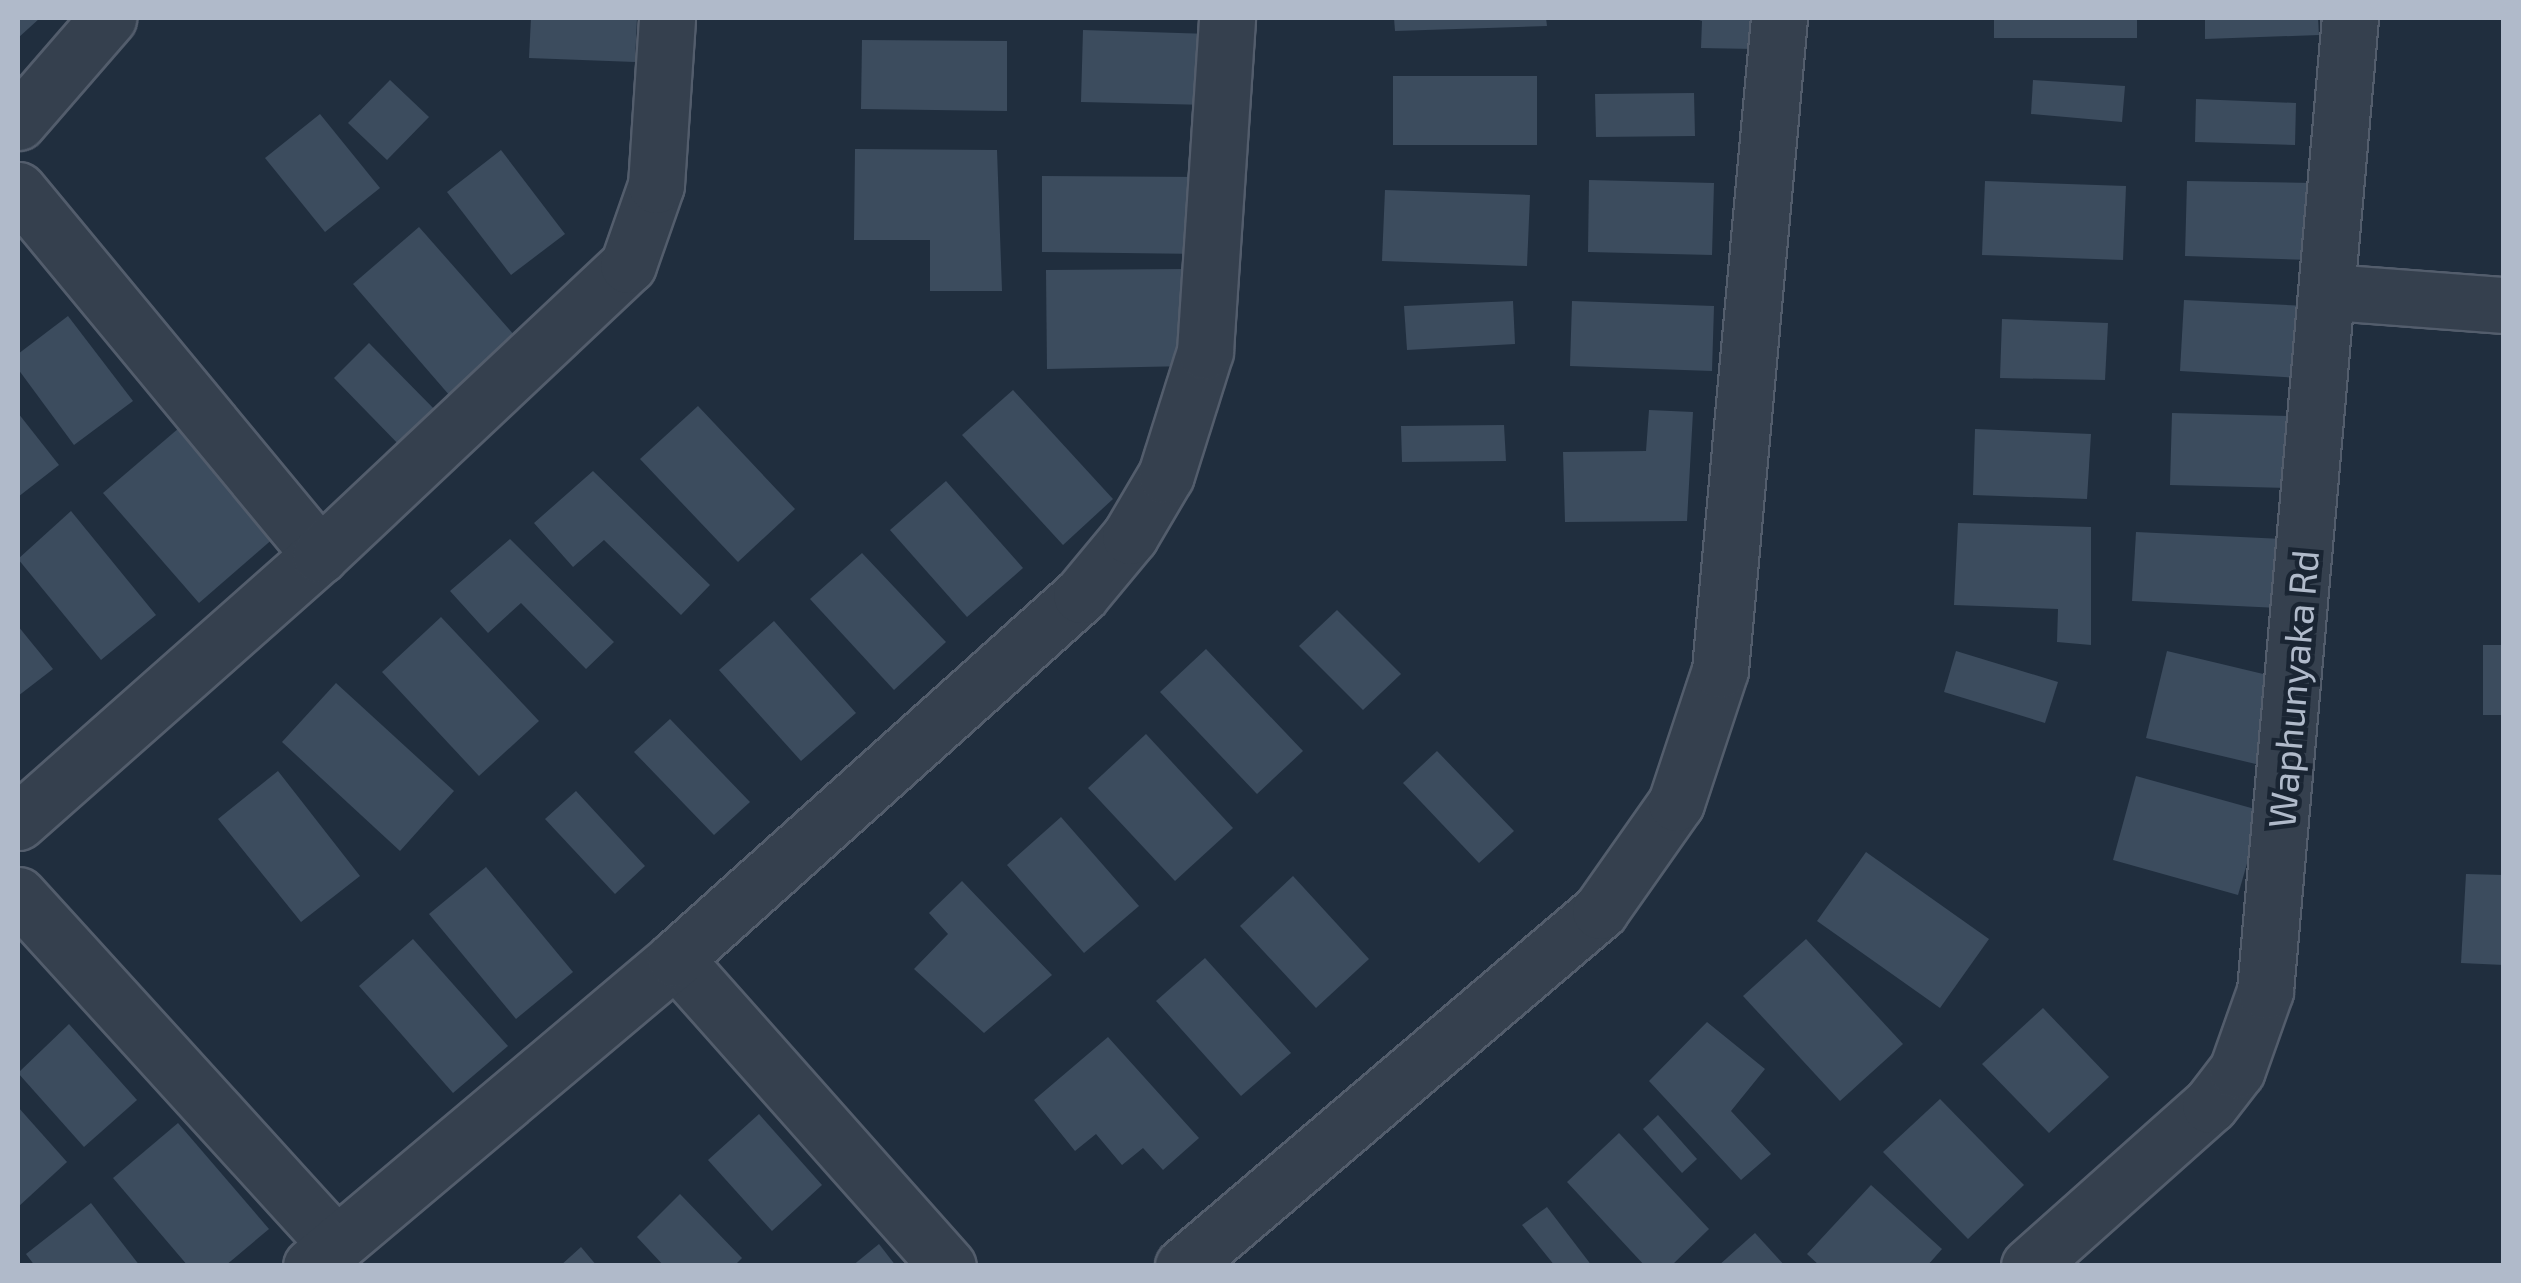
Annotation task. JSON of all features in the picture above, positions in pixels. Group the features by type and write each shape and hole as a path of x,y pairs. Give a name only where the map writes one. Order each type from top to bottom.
{"street":[{"path":"18,122 108,18"},
{"path":"18,822 320,555 628,265 656,185 667,18"},
{"path":"18,895 324,1255 675,959 1081,595 1158,490 1205,351 1226,18"},
{"path":"1184,1266 1600,911 1676,803 1720,670 1779,18"},
{"name":"Waphunyaka Rd","path":"2029,1266 2210,1105 2252,1032 2265,991 2330,292 2350,18"},
{"path":"18,190 320,555"},
{"path":"2330,292 2504,305"},
{"path":"675,959 948,1266"}],"building":[{"path":"18,18 40,18 18,38"},
{"path":"531,18 637,18 635,62 529,58"},
{"path":"1394,18 1546,18 1547,26 1395,31"},
{"path":"1693,18 1757,18 1754,49 1701,48 1702,21"},
{"path":"1994,18 2137,18 2137,38 1994,38"},
{"path":"2205,18 2318,18 2319,35 2205,39"},
{"path":"1083,30 1211,34 1209,105 1081,102"},
{"path":"862,40 1007,41 1007,111 861,109"},
{"path":"1393,76 1537,76 1537,145 1393,145"},
{"path":"390,80 429,117 387,160 348,123"},
{"path":"2033,80 2125,86 2122,122 2031,114"},
{"path":"1694,93 1695,136 1596,137 1595,94"},
{"path":"2196,99 2296,103 2295,145 2195,142"},
{"path":"320,114 380,188 325,232 265,158"},
{"path":"855,149 997,150 1002,291 930,291 930,240 854,240"},
{"path":"501,150 565,234 511,275 447,192"},
{"path":"1042,176 1203,177 1203,254 1042,252"},
{"path":"1589,180 1714,183 1712,255 1588,252"},
{"path":"1985,181 2126,186 2123,260 1982,255"},
{"path":"2187,181 2313,183 2310,260 2185,256"},
{"path":"1385,190 1530,195 1527,266 1382,261"},
{"path":"419,227 530,353 463,411 353,284"},
{"path":"1188,269 1189,366 1047,369 1046,270"},
{"path":"2184,300 2306,306 2301,378 2180,371"},
{"path":"1513,301 1515,344 1407,350 1404,306"},
{"path":"1572,301 1714,306 1712,371 1570,366"},
{"path":"68,316 133,401 74,445 18,369 18,354"},
{"path":"2002,319 2108,323 2105,380 2000,378"},
{"path":"369,343 442,417 406,452 334,378"},
{"path":"1013,390 1113,499 1063,545 962,435"},
{"path":"698,406 795,509 738,562 640,459"},
{"path":"1649,410 1693,412 1687,521 1565,522 1563,452 1646,451"},
{"path":"18,413 59,465 18,497"},
{"path":"2172,413 2290,416 2289,488 2170,485"},
{"path":"1504,425 1506,461 1402,462 1401,426"},
{"path":"179,428 275,537 199,603 103,493"},
{"path":"1975,429 2091,434 2087,499 1973,495"},
{"path":"593,471 710,585 681,615 604,540 573,567 534,523"},
{"path":"946,481 1023,568 967,617 890,530"},
{"path":"71,511 156,615 101,660 18,559"},
{"path":"1958,523 2091,527 2091,645 2057,642 2058,609 1954,605"},
{"path":"2136,532 2283,539 2279,608 2132,601"},
{"path":"510,539 614,642 586,669 521,603 488,633 450,591"},
{"path":"862,553 946,642 894,690 810,599"},
{"path":"1337,610 1401,674 1363,710 1299,646"},
{"path":"441,617 539,721 479,776 382,672"},
{"path":"774,621 856,713 801,761 719,670"},
{"path":"18,626 53,669 18,696"},
{"path":"2483,645 2504,645 2504,715 2483,715"},
{"path":"1206,649 1303,751 1257,794 1160,692"},
{"path":"1956,651 2058,682 2045,723 1944,692"},
{"path":"2167,651 2280,678 2260,765 2146,738"},
{"path":"336,683 454,791 400,851 282,742"},
{"path":"670,719 750,802 714,835 634,752"},
{"path":"1146,734 1233,828 1175,881 1088,788"},
{"path":"1437,751 1514,831 1479,863 1403,783"},
{"path":"278,771 360,876 301,922 218,819"},
{"path":"2136,776 2262,811 2238,895 2113,860"},
{"path":"576,791 645,866 615,894 545,819"},
{"path":"1061,817 1139,906 1084,953 1007,865"},
{"path":"1866,852 1989,939 1940,1008 1817,921"},
{"path":"486,867 573,972 516,1019 429,914"},
{"path":"2466,874 2504,875 2504,965 2461,963"},
{"path":"1293,876 1369,959 1316,1008 1240,926"},
{"path":"962,881 1052,975 984,1033 914,969 948,934 929,913"},
{"path":"413,939 508,1046 453,1093 359,986"},
{"path":"1806,939 1903,1044 1840,1101 1743,996"},
{"path":"1205,958 1291,1053 1241,1096 1156,1001"},
{"path":"2043,1008 2109,1077 2049,1133 1982,1064"},
{"path":"1707,1022 1765,1069 1731,1111 1771,1154 1741,1180 1649,1081"},
{"path":"69,1024 137,1100 84,1147 18,1073"},
{"path":"1108,1037 1199,1138 1163,1170 1143,1148 1122,1165 1096,1134 1075,1151 1034,1100"},
{"path":"1940,1099 2024,1185 1968,1239 1883,1152"},
{"path":"18,1107 67,1162 18,1207"},
{"path":"759,1114 822,1185 772,1231 708,1160"},
{"path":"1658,1115 1697,1159 1682,1173 1643,1129"},
{"path":"178,1123 269,1229 225,1266 188,1266 113,1178"},
{"path":"1619,1133 1709,1229 1671,1266 1645,1266 1567,1182"},
{"path":"1871,1185 1942,1249 1927,1266 1820,1266 1807,1254"},
{"path":"680,1194 742,1258 734,1266 664,1266 637,1237"},
{"path":"91,1203 140,1266 35,1266 26,1254"},
{"path":"1547,1207 1592,1266 1555,1266 1522,1225"},
{"path":"1755,1233 1785,1266 1718,1266"},
{"path":"879,1244 896,1266 852,1266"},
{"path":"581,1247 597,1266 560,1266"}]}
